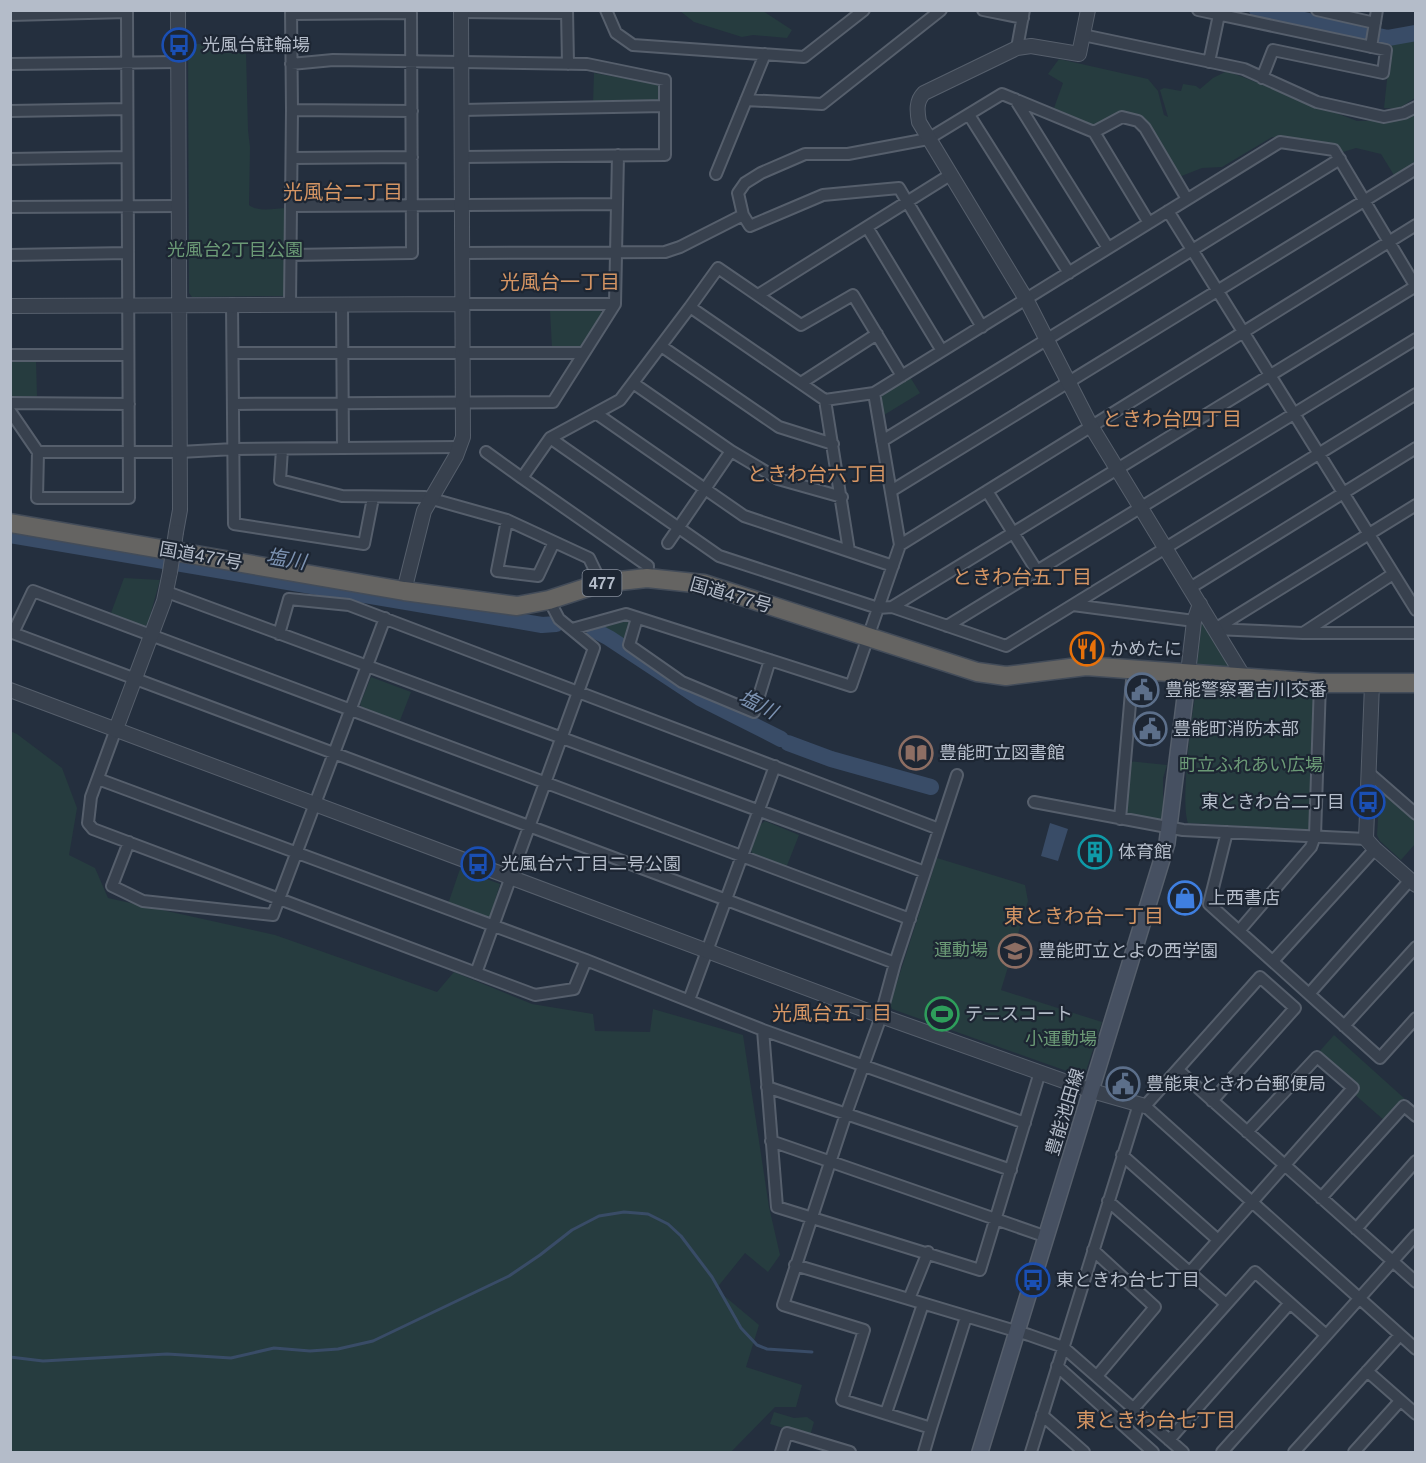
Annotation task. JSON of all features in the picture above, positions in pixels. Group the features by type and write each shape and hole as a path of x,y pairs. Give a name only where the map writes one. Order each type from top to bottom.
{"highway":[{"name":"国道477号","path":"10,523 404,591 517,606 549,600 601,583 647,578 704,584 977,672 1006,676 1086,666 1320,683 1416,683"}],"main road":[{"name":"豊能池田線","path":"980,1452 1170,828 1188,673"}],"street":[{"path":"178,10 180,510 167,592 91,797 88,823 93,829 535,995 574,989 586,960"},
{"path":"606,10 616,33 633,45 804,57 864,10"},
{"path":"746,100 822,104 942,10"},
{"path":"983,10 1023,14 1017,48"},
{"path":"1089,10 1079,54 1031,46 1017,48 927,91 921,96 917,111 919,122 1026,299 1091,426 1245,679"},
{"path":"1198,10 1386,50 1383,73 1273,50 1262,78"},
{"path":"1317,10 1375,24"},
{"path":"1371,46 1377,10"},
{"path":"404,591 420,523 463,437 461,11 567,12 568,64"},
{"path":"10,15 127,12 129,498 37,498 38,452 10,411"},
{"path":"290,304 291,12 411,13 412,253 291,255"},
{"path":"1209,62 1219,13"},
{"path":"1083,35 1244,69 1317,102 1384,117 1404,113 1416,107"},
{"path":"716,174 765,54"},
{"path":"291,63 333,60 587,64 665,80 665,155 462,157"},
{"path":"10,64 179,62"},
{"path":"982,327 900,188 823,195 750,226 742,215 738,193 745,183 761,173 805,154 848,154 928,139 1002,94 1094,132 1149,223"},
{"path":"1015,99 1108,248"},
{"path":"462,110 665,106"},
{"path":"10,111 127,109"},
{"path":"292,110 411,111"},
{"path":"969,115 1069,273"},
{"path":"1094,132 1122,117 1138,121 1145,128 1187,199"},
{"path":"690,307 825,400 874,393 1280,142 1334,150 1415,287 892,607"},
{"path":"233,404 553,402 615,304 618,155"},
{"path":"10,159 128,157"},
{"path":"292,158 412,157"},
{"path":"882,441 1340,159"},
{"path":"891,492 1416,169"},
{"path":"758,295 950,175"},
{"path":"291,206 617,204"},
{"path":"10,207 179,206"},
{"path":"1168,211 1416,610"},
{"path":"462,254 665,252 680,247 742,215"},
{"path":"900,545 1416,225"},
{"path":"867,227 942,351"},
{"path":"10,255 128,253"},
{"path":"522,478 550,438 620,400 718,268 801,325 853,295 902,376"},
{"path":"232,304 234,524 364,544 373,498"},
{"path":"342,304 343,448"},
{"path":"10,306 615,304"},
{"path":"801,383 877,334"},
{"path":"947,626 1416,339"},
{"path":"661,346 779,427 833,444"},
{"path":"232,353 584,353"},
{"path":"10,355 128,356"},
{"path":"633,383 731,452 778,479 842,497"},
{"path":"572,630 626,614 851,686 900,545 874,393"},
{"path":"550,438 718,556 878,608 892,607 1006,646 1416,394"},
{"path":"825,400 849,551"},
{"path":"10,403 129,404"},
{"path":"597,414 744,516 893,566"},
{"path":"38,452 460,447"},
{"path":"1190,588 1416,448"},
{"path":"282,449 280,480 342,496 431,499 507,520 589,558 601,583"},
{"path":"486,452 648,566 647,578"},
{"path":"668,543 731,452"},
{"path":"987,491 1037,571"},
{"path":"1215,629 1415,508"},
{"path":"507,520 497,571 538,576 554,542"},
{"path":"1303,633 1394,574"},
{"path":"896,963 12,633 33,591 910,919"},
{"path":"167,592 925,872"},
{"path":"279,634 289,599 349,605 939,829"},
{"path":"476,973 594,648 559,619 549,600"},
{"path":"1188,673 1194,621 1200,604"},
{"path":"1073,605 1194,621"},
{"path":"129,842 112,886 143,902 273,915 385,618"},
{"path":"638,618 629,645 682,682 754,712 770,660"},
{"path":"1215,629 1303,633 1416,633"},
{"path":"1120,819 1133,669"},
{"path":"1239,931 1311,847 1315,836 1320,683"},
{"path":"1273,961 1371,844 1369,773 1372,684"},
{"path":"10,690 881,1016 1092,1090 1142,1105 1416,1349"},
{"path":"689,1000 776,766"},
{"path":"1369,773 1416,814"},
{"path":"931,1428 842,1400 864,1330 783,1305 795,1264 881,1016 957,775"},
{"path":"98,779 586,960 763,1030 1025,1123"},
{"path":"1034,802 1170,828 1315,836 1371,844 1413,882 1309,994"},
{"path":"1227,832 1209,904 1380,1058 1416,1018"},
{"path":"1344,1026 1416,947"},
{"path":"1031,1452 1122,1155 1142,1105 1178,1070 1260,977 1295,1008 1212,1101"},
{"path":"763,1030 777,1207 980,1270 1040,1072"},
{"path":"1190,1272 1353,1088 1317,1057 1247,1132"},
{"path":"1178,1070 1416,1282"},
{"path":"767,1087 1011,1170"},
{"path":"1321,1198 1404,1106 1416,1116"},
{"path":"771,1141 1047,1237"},
{"path":"1122,1155 1218,1240"},
{"path":"1356,1229 1416,1161"},
{"path":"1108,1201 1226,1304"},
{"path":"1222,1452 1416,1235"},
{"path":"1093,1250 1155,1307 1097,1376"},
{"path":"909,1299 928,1252"},
{"path":"795,1264 1063,1347 1183,1452"},
{"path":"1133,1408 1255,1272 1326,1335"},
{"path":"1169,1440 1290,1303"},
{"path":"886,1413 923,1304"},
{"path":"924,1452 966,1317"},
{"path":"1294,1452 1400,1335"},
{"path":"1057,1366 1153,1452"},
{"path":"1367,1371 1416,1414"},
{"path":"1354,1452 1400,1401"},
{"path":"1042,1415 1084,1452"},
{"path":"782,1452 788,1433 850,1452"}],"green space":[{"path":"680,11 763,11 792,30 787,38 753,35 742,37 694,22"},
{"path":"1415,29 1415,98 1398,109 1384,108 1390,52 1381,44 1388,32 1403,34"},
{"name":"光風台2丁目公園","path":"188,44 211,44 212,51 220,53 246,53 250,147 249,205 262,209 288,208 287,296 192,297 189,293"},
{"path":"1059,59 1148,79 1158,91 1164,115 1168,117 1160,90 1164,88 1181,91 1183,84 1200,89 1213,78 1227,71 1357,121 1403,120 1415,112 1415,166 1397,180 1381,154 1356,148 1343,152 1272,137 1222,167 1202,168 1179,177 1149,127 1133,113 1116,114 1094,126 1054,108 1063,83 1048,74"},
{"path":"594,73 656,84 659,86 659,99 657,102 593,104"},
{"path":"550,310 600,310 603,315 582,349 552,348"},
{"path":"36,361 37,396 11,396 11,362"},
{"path":"910,377 920,393 884,415 881,397 883,394"},
{"path":"124,578 160,580 148,623 144,627 111,613"},
{"path":"628,620 630,623 623,646 596,629 595,626"},
{"path":"1202,621 1233,669 1200,667 1197,664"},
{"path":"371,677 411,692 399,723 362,708 360,704"},
{"name":"町立ふれあい広場","path":"1197,686 1314,692 1310,830 1188,823 1185,797 1186,778"},
{"path":"10,731 62,768 77,808 69,855 95,868 108,898 275,935 437,992 454,972 532,1004 593,1014 595,1031 650,1032 653,1009 743,1035 769,1207 780,1255 768,1272 745,1253 716,1289 759,1325 746,1367 802,1385 796,1407 775,1407 731,1452 11,1452"},
{"path":"1128,761 1167,765 1163,778 1163,817 1158,822 1126,815 1123,809"},
{"path":"1380,788 1415,821 1415,844 1401,860 1380,841 1377,835"},
{"path":"765,821 799,835 786,868 752,853 751,850 761,824"},
{"name":"運動場","path":"937,858 1025,885 1028,901 1001,990 1102,1022 1086,1071 1078,1075 892,1009 890,1004"},
{"path":"460,869 500,884 490,917 448,904"},
{"path":"1334,1035 1405,1099 1385,1121 1353,1093 1318,1053"},
{"path":"774,1412 794,1418 807,1417 814,1422 810,1436 770,1424"}],"water":[{"path":"1050,823 1068,829 1058,861 1041,856"}],"waterway":[{"path":"1257,10 1388,38 1416,33"},
{"name":"塩川","path":"10,535 542,625 556,624"},
{"name":"塩川","path":"594,630 700,698 781,739"},
{"name":"塩川","path":"788,743 831,759 931,787"},
{"path":"10,1357 43,1361 167,1354 231,1358 274,1348 310,1351 338,1349 373,1341 509,1276 572,1230 599,1216 624,1212 648,1214 668,1224 681,1236 712,1277 741,1328 757,1345 767,1349 812,1352"}],"place":[{"name":"光風台駐輪場","path":"179,45"},
{"name":"かめたに","path":"1087,649"},
{"name":"豊能警察署吉川交番","path":"1142,690"},
{"name":"豊能町消防本部","path":"1150,729"},
{"name":"豊能町立図書館","path":"916,753"},
{"name":"東ときわ台二丁目","path":"1368,802"},
{"name":"体育館","path":"1095,852"},
{"name":"光風台六丁目二号公園","path":"478,864"},
{"name":"上西書店","path":"1185,898"},
{"name":"豊能町立とよの西学園","path":"1015,951"},
{"name":"テニスコート","path":"942,1014"},
{"name":"豊能東ときわ台郵便局","path":"1123,1084"},
{"name":"東ときわ台七丁目","path":"1033,1280"}],"district":[{"name":"光風台二丁目","path":"343,192"},
{"name":"光風台一丁目","path":"560,282"},
{"name":"ときわ台四丁目","path":"1172,419"},
{"name":"ときわ台六丁目","path":"817,474"},
{"name":"ときわ台五丁目","path":"1022,577"},
{"name":"東ときわ台一丁目","path":"1084,916"},
{"name":"光風台五丁目","path":"832,1013"},
{"name":"東ときわ台七丁目","path":"1156,1420"}],"park label":[{"name":"小運動場","path":"1061,1039"}]}
